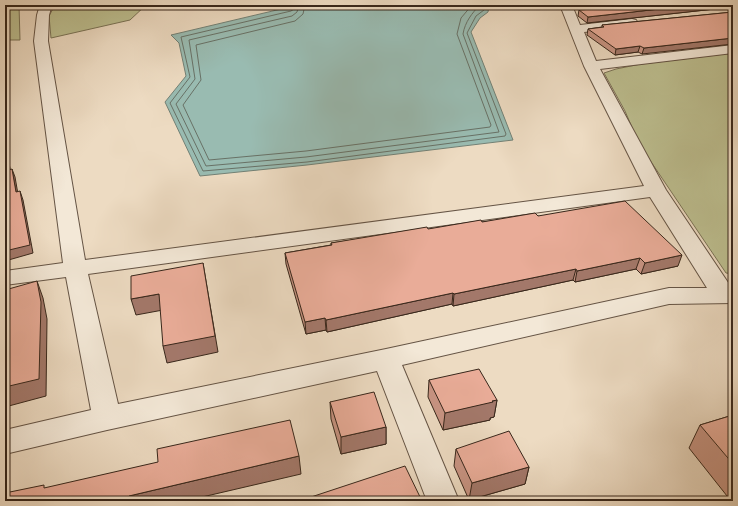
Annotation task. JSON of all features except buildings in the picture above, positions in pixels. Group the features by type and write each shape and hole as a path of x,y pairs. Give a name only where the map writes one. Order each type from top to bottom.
{"street":[{"path":"46,5 43,14 41,41 75,267 107,418"},
{"path":"566,5 591,66 656,190 729,295"},
{"path":"577,29 647,21"},
{"path":"591,66 733,49"},
{"path":"5,278 75,267 656,190"},
{"path":"5,442 107,418 386,359 669,296 729,295"},
{"path":"386,359 443,501"}],"green space":[{"path":"5,5 19,5 20,40 5,40"},
{"path":"55,5 93,5 111,7 118,5 146,5 130,20 51,38 49,16"},
{"path":"733,53 733,274 726,273 639,144 625,111 604,73 641,64"}],"water":[{"path":"298,5 489,5 488,12 480,18 471,32 513,140 307,165 200,176 165,102 186,76 179,43 171,35"}]}
